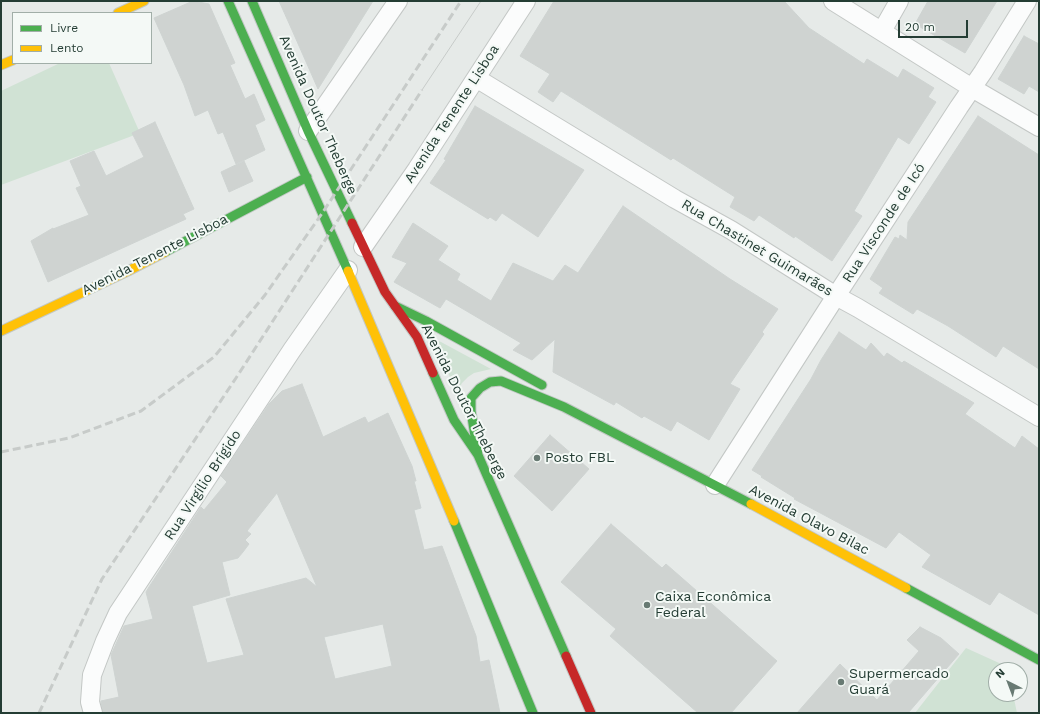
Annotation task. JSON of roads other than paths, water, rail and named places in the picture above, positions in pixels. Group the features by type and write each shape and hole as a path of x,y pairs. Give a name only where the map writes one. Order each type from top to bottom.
{"main road":[{"path":"120,12 144,1"},
{"path":"228,1 370,320 533,713"},
{"name":"Avenida Doutor Theberge","path":"252,1 308,131 385,292 417,336 454,420 478,455 591,713"},
{"path":"1,65 12,60"},
{"name":"Avenida Tenente Lisboa","path":"1,331 128,271 307,176"},
{"name":"Avenida Olavo Bilac","path":"395,306 426,321 540,384 564,407"},
{"name":"Avenida Olavo Bilac","path":"478,455 471,411 471,398 480,388 490,382 501,381 564,407 715,485 1039,660"}],"street":[{"path":"308,131 398,1"},
{"name":"Avenida Tenente Lisboa","path":"363,247 417,169 526,1"},
{"path":"833,1 972,88 1039,126"},
{"path":"882,31 899,1"},
{"name":"Rua Visconde de Icó","path":"715,485 836,296 983,72 1027,1"},
{"name":"Rua Chastinet Guimarães","path":"476,78 1039,417"},
{"name":"Rua Virgílio Brígido","path":"89,709 92,675 118,613 292,350 348,270"}],"tram line":[{"path":"422,90 481,1"}],"railway":[{"path":"1,452 69,438 141,411 214,357 265,295 323,212 461,1"},
{"path":"39,713 102,579 236,378 422,90"}],"place":[{"name":"Posto FBL","path":"537,458"},
{"name":"Caixa Econômica Federal","path":"647,605"},
{"name":"Supermercado Guará","path":"841,682"}]}
